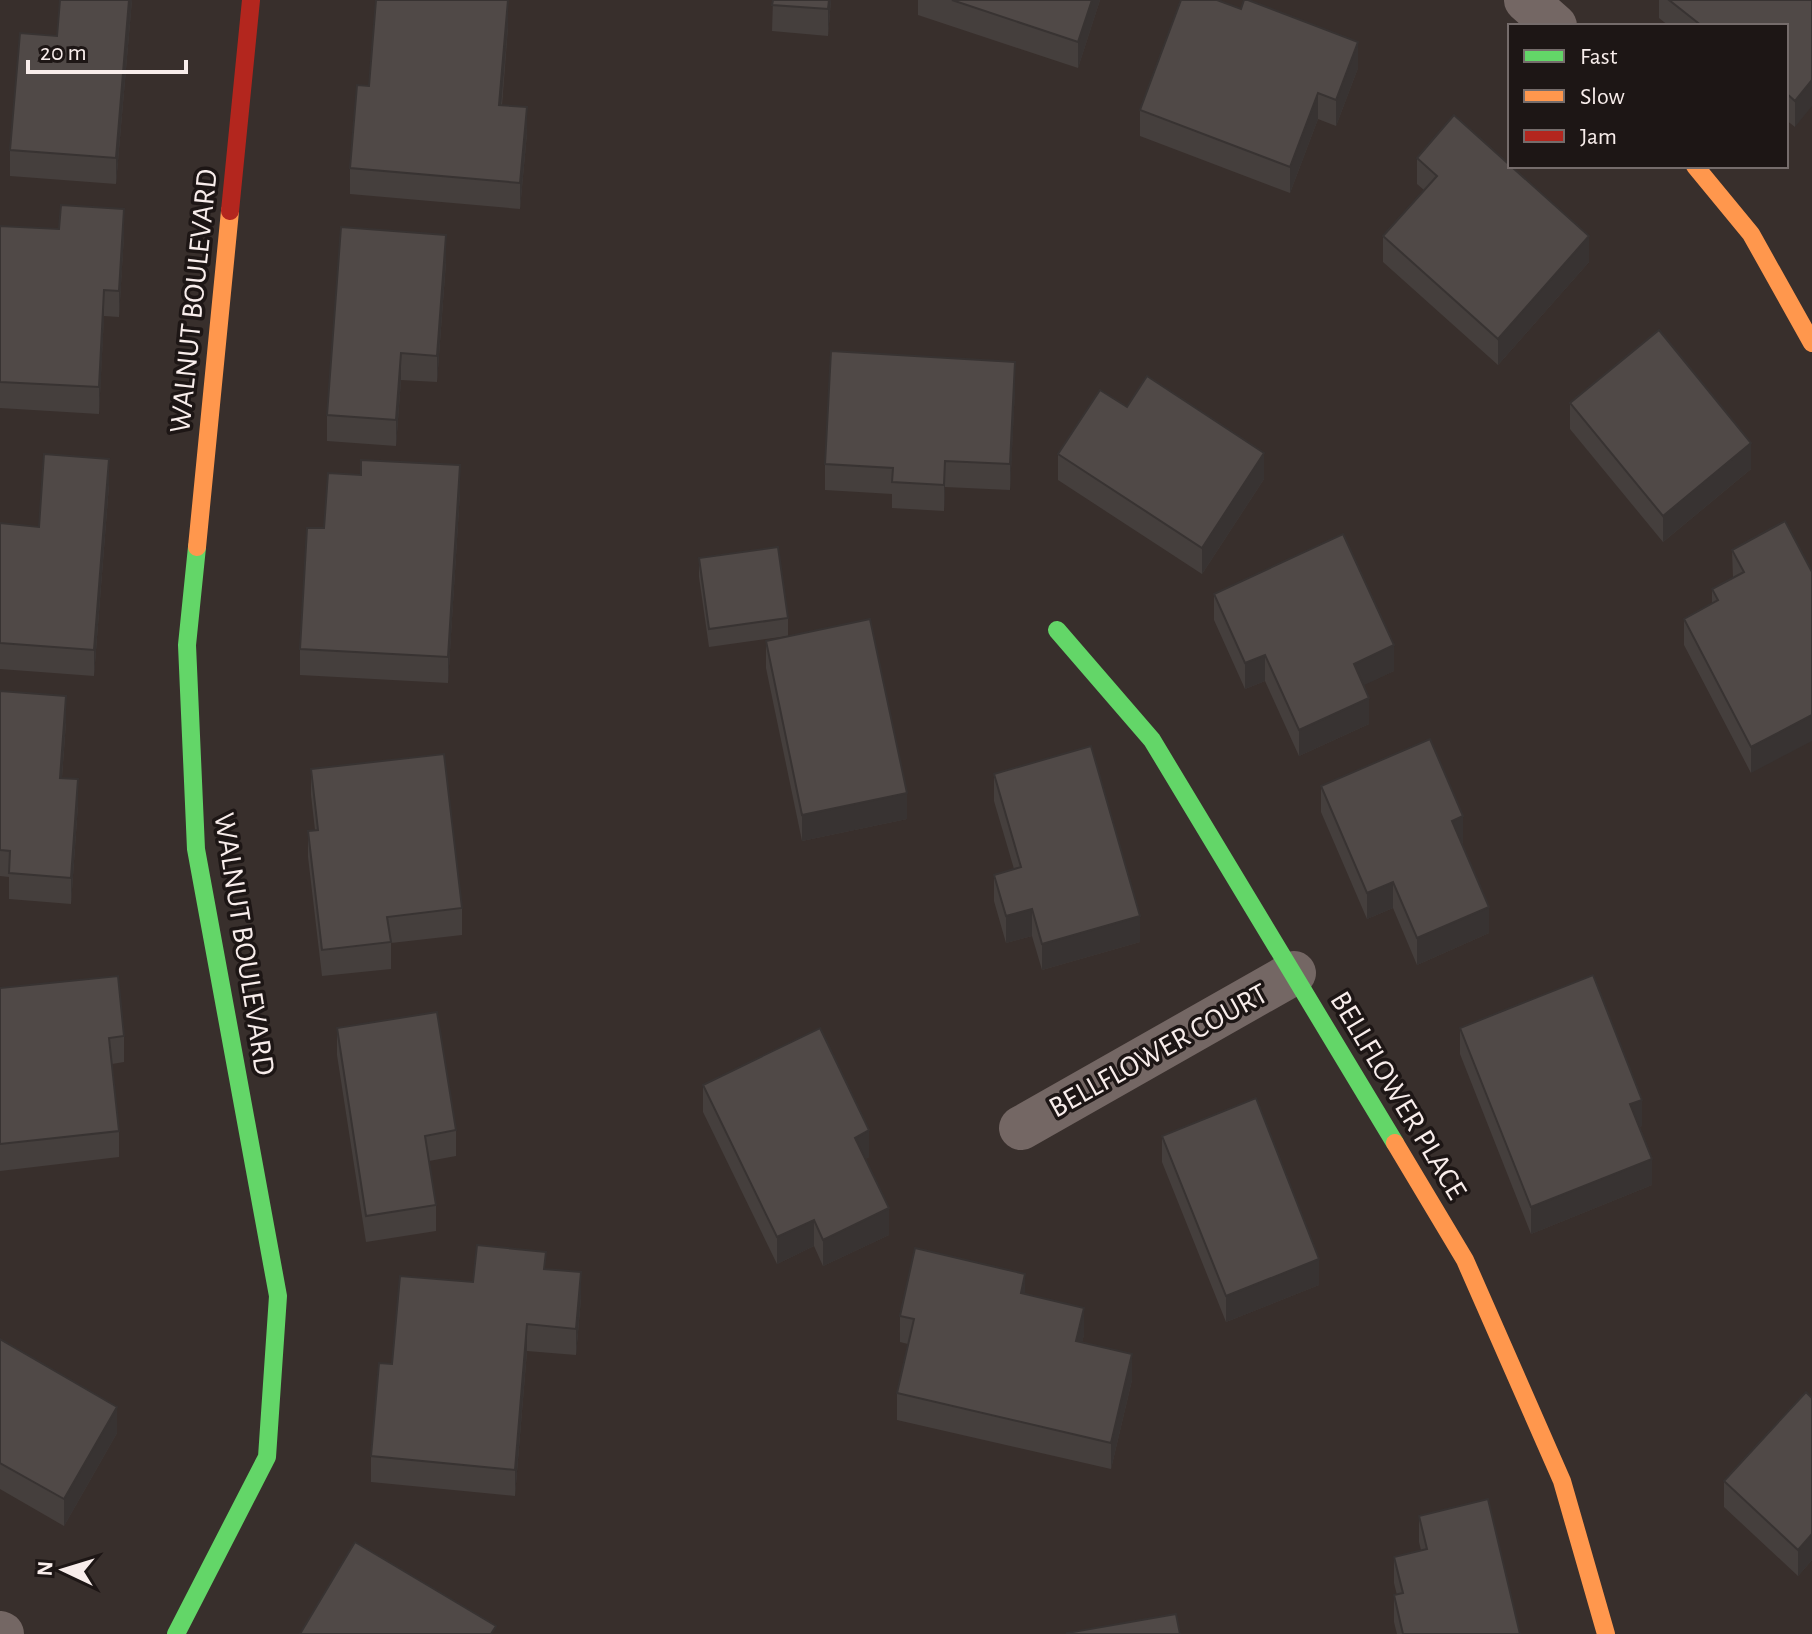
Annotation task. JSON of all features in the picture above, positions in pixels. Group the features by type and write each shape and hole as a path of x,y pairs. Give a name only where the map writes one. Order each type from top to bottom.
{"street":[{"name":"WALNUT BOULEVARD","path":"176,1634 267,1457 278,1296 196,849 187,645 251,0"},
{"path":"1526,0 1553,24"},
{"path":"1697,168 1751,234 1812,343"},
{"name":"BELLFLOWER PLACE","path":"1057,630 1152,740 1465,1260 1562,1481 1606,1634"},
{"name":"BELLFLOWER COURT","path":"1021,1128 1294,973"}],"building":[{"path":"60,0 129,0 116,158 10,150 20,33 57,36"},
{"path":"376,0 508,0 499,105 527,107 520,183 350,168 357,85 369,86"},
{"path":"773,0 829,0 828,9 772,5"},
{"path":"952,0 1092,0 1078,42"},
{"path":"1181,0 1217,0 1241,9 1244,0 1248,0 1358,42 1336,100 1318,93 1290,167 1140,110"},
{"path":"1669,0 1812,0 1812,80 1795,101 1788,95 1788,24 1699,24"},
{"path":"1454,115 1508,163 1508,168 1513,168 1589,236 1498,339 1383,236 1437,176 1417,158"},
{"path":"61,205 124,209 119,291 104,290 99,387 0,382 0,226 59,229"},
{"path":"341,227 446,235 437,356 401,353 396,420 327,415"},
{"path":"1659,330 1751,443 1663,516 1570,403"},
{"path":"831,351 1015,362 1010,464 945,461 944,485 892,482 893,468 825,464"},
{"path":"1147,376 1264,453 1202,548 1058,454 1100,390 1127,407"},
{"path":"44,454 109,459 94,650 0,643 0,523 39,527"},
{"path":"361,460 460,465 448,657 300,649 307,528 324,528 328,473 361,475"},
{"path":"1785,521 1812,572 1812,715 1751,747 1684,619 1718,600 1712,589 1744,572 1732,550"},
{"path":"1343,534 1394,645 1354,664 1369,698 1299,730 1265,655 1245,663 1214,594"},
{"path":"778,547 788,618 709,629 699,558"},
{"path":"870,619 907,793 802,815 766,641"},
{"path":"0,691 66,696 60,778 78,779 71,878 9,873 10,851 0,850"},
{"path":"1430,739 1463,816 1452,821 1489,907 1417,938 1393,882 1367,893 1321,786"},
{"path":"1091,746 1140,916 1042,944 1032,909 1006,916 994,875 1021,867 994,774"},
{"path":"444,754 462,908 387,917 391,942 322,950 308,831 318,830 311,769"},
{"path":"1593,975 1642,1100 1630,1104 1652,1159 1531,1207 1460,1028"},
{"path":"118,976 124,1036 109,1038 119,1131 0,1144 0,988"},
{"path":"437,1012 456,1130 425,1136 436,1205 366,1216 337,1028"},
{"path":"820,1028 869,1130 855,1138 889,1208 823,1240 814,1220 777,1237 703,1085"},
{"path":"1256,1098 1319,1259 1226,1296 1162,1136"},
{"path":"477,1245 546,1252 544,1269 581,1272 576,1329 527,1324 515,1470 371,1456 379,1363 392,1364 400,1276 473,1282"},
{"path":"915,1248 1025,1274 1021,1293 1084,1308 1076,1341 1132,1354 1111,1443 897,1393 914,1319 900,1316"},
{"path":"0,1339 117,1407 64,1499 0,1463"},
{"path":"1806,1392 1812,1398 1812,1534 1798,1550 1724,1481"},
{"path":"1488,1499 1520,1634 1403,1634 1394,1595 1403,1593 1394,1557 1427,1549 1419,1516"},
{"path":"355,1542 496,1626 491,1634 300,1634"},
{"path":"1176,1614 1180,1634 1067,1634 1067,1633"}],"traffic: fast":[{"path":"176,1634 267,1457 278,1296 196,849 187,645 197,547"},
{"path":"1057,630 1152,740 1395,1143"}],"traffic: slow":[{"path":"1697,168 1751,234 1812,343"},
{"path":"197,547 230,211"},
{"path":"1395,1143 1465,1260 1562,1481 1606,1634"}],"traffic: jam":[{"path":"230,211 251,0"}]}
